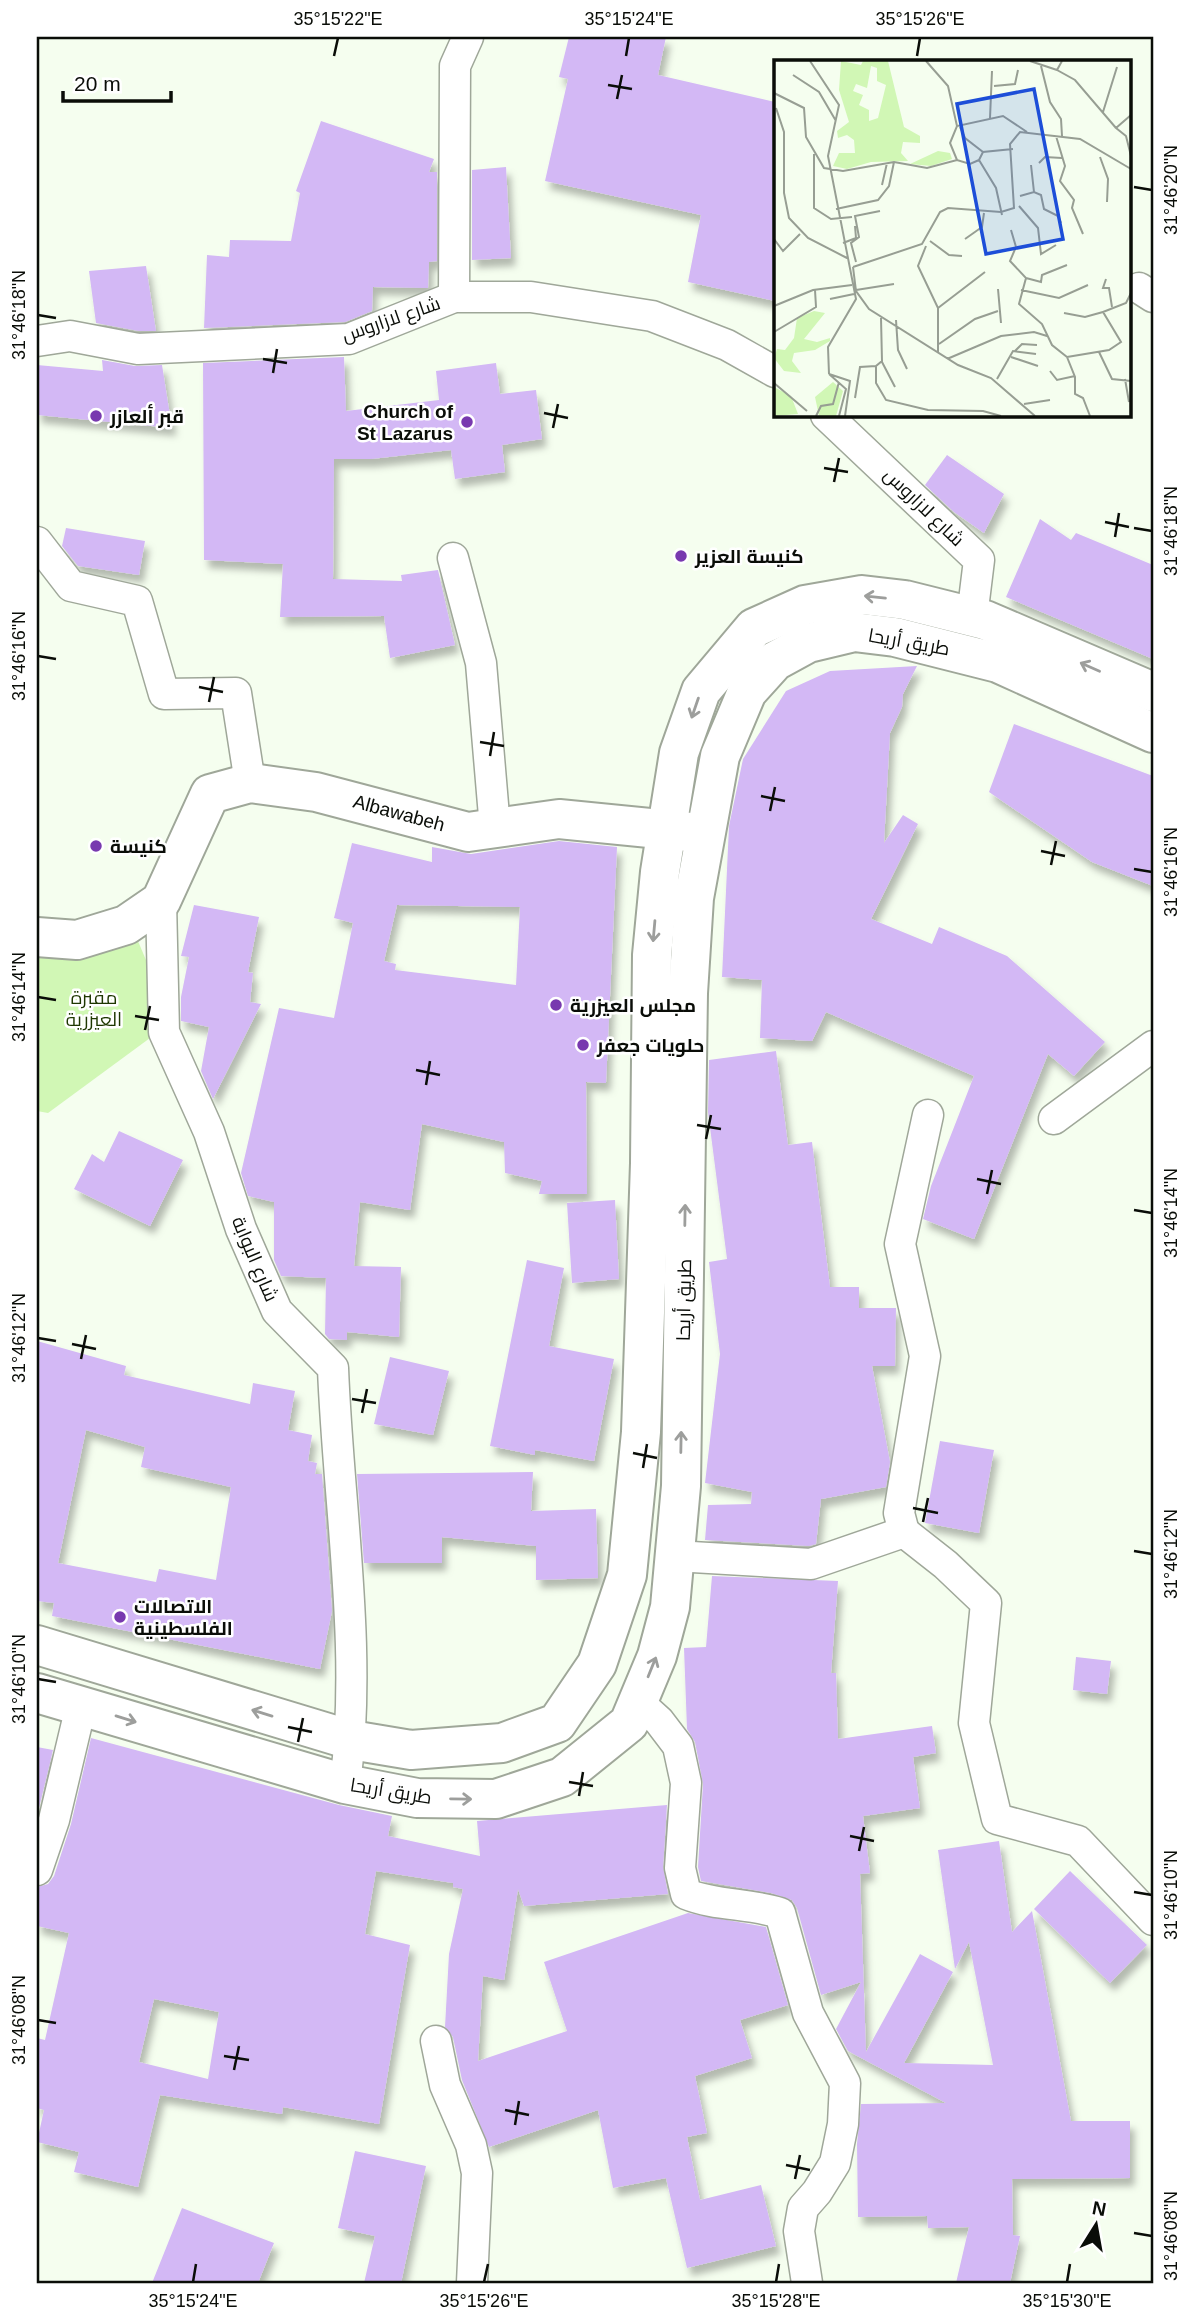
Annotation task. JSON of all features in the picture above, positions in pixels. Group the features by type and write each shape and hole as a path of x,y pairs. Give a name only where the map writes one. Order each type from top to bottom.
{"main road":[{"name":"طريق أريحا","path":"37,1645 351,1740 411,1749 502,1743 557,1723 597,1664 627,1575 641,1432 650,1163 652,955 666,828 679,754 701,691 754,628 805,606 862,595 905,600 972,617 1153,692"},
{"name":"طريق أريحا","path":"37,1693 345,1784 417,1798 496,1799 562,1776 629,1723 657,1656 670,1607 681,1486 688,993 694,898 720,756 747,692 775,660 808,643 853,632 908,639 998,663 1153,733"},
{"name":"Albawabeh","path":"161,901 210,794 250,783 316,792 468,832 559,819 706,834"},
{"path":"37,937 76,940 126,925 161,901"}],"street":[{"path":"454,297 455,66 468,37"},
{"name":"شارع لازاروس","path":"37,341 70,336 138,349 349,339 454,297 531,297 652,316 727,345 774,371"},
{"name":"شارع لازاروس","path":"827,416 979,559 972,617"},
{"path":"37,542 72,586 137,601 164,694 236,693 250,783"},
{"path":"453,558 481,663 495,828"},
{"name":"شارع البوابة","path":"161,901 163,1032 209,1132 241,1229 277,1311 333,1368 344,1550 351,1740 345,1784"},
{"path":"1054,1119 1153,1046"},
{"path":"928,1115 900,1244 925,1356 899,1513 904,1532 946,1565 986,1603 974,1723 997,1819 1078,1841 1153,1920"},
{"path":"674,1556 811,1564 904,1532"},
{"path":"638,1702 659,1721 678,1746 686,1783 680,1868 686,1894 707,1903 758,1906 780,1913 808,2013 845,2083 844,2124 835,2163 817,2192 803,2208 799,2231 807,2283"},
{"path":"37,1870 54,1820 81,1706"},
{"path":"436,2041 445,2085 471,2145 477,2173 472,2283"}],"green space":[{"name":"مقبرة العيزرية","path":"135,934 154,979 150,1038 48,1113 37,1111 37,949"}],"building":[{"path":"569,37 666,37 658,75 774,102 774,301 688,282 701,215 545,181 568,79 559,77"},
{"path":"321,121 434,159 429,172 437,172 437,261 429,262 428,288 373,287 372,311 345,322 204,328 207,255 229,257 230,240 291,241 300,193 296,191"},
{"path":"506,167 511,258 472,260 472,170"},
{"path":"146,266 156,331 139,331 96,323 89,271"},
{"path":"344,357 346,411 439,400 436,371 496,363 500,394 536,390 542,439 502,445 505,472 455,479 451,450 371,459 334,459 333,579 402,581 401,575 438,570 455,645 390,658 384,616 280,617 283,564 204,560 203,363"},
{"path":"102,360 135,366 162,365 172,428 37,415 37,365 103,371"},
{"path":"947,455 1004,494 984,533 954,512 925,485"},
{"path":"1040,519 1071,540 1076,533 1153,565 1153,659 1006,597"},
{"path":"66,528 145,541 139,575 78,566 62,546"},
{"path":"917,666 903,694 902,707 890,733 884,843 903,815 918,824 871,919 932,944 939,927 1007,956 1105,1042 1074,1076 1048,1054 974,1239 923,1219 931,1186 974,1076 826,1012 812,1041 760,1038 762,980 722,977 729,826 743,759 786,691 830,671"},
{"path":"1014,724 1153,776 1153,886 1092,862 989,792"},
{"path":"559,841 617,847 606,1083 586,1082 587,1194 539,1194 542,1181 505,1173 504,1142 422,1124 410,1210 360,1202 354,1266 401,1267 399,1337 347,1332 347,1340 329,1339 325,1334 326,1278 281,1276 274,1260 274,1202 248,1196 241,1173 279,1008 334,1018 353,923 334,918 352,843 432,862 432,847 471,854","holes":["397,905 520,907 516,985 395,970 396,964 384,961"]},
{"path":"194,905 259,917 248,972 253,973 250,1002 261,1004 213,1099 201,1071 209,1027 181,1021 181,997 189,957 181,956"},
{"path":"776,1051 788,1145 812,1142 830,1287 859,1287 859,1308 896,1308 895,1366 872,1366 890,1462 886,1487 821,1499 816,1544 809,1546 705,1540 708,1505 751,1504 752,1492 705,1483 720,1354 709,1262 727,1259 708,1112 709,1060"},
{"path":"119,1131 183,1160 150,1226 74,1189 92,1154 104,1162"},
{"path":"615,1200 619,1279 572,1283 567,1203"},
{"path":"527,1260 564,1268 549,1346 614,1359 594,1461 535,1450 535,1455 490,1446"},
{"path":"37,1341 126,1366 124,1375 250,1404 253,1383 295,1391 288,1430 312,1435 308,1461 317,1463 315,1474 322,1474 332,1611 320,1669 52,1616 54,1603 37,1601","holes":["86,1430 145,1447 141,1467 231,1487 216,1580 159,1569 156,1582 58,1563"]},
{"path":"390,1357 449,1371 433,1435 374,1424"},
{"path":"940,1441 994,1450 979,1533 925,1523"},
{"path":"533,1472 531,1511 596,1509 598,1578 536,1580 536,1546 442,1537 442,1563 364,1563 357,1474"},
{"path":"712,1576 838,1581 831,1673 836,1673 838,1739 932,1726 936,1753 913,1757 920,1808 863,1816 870,1873 860,1874 866,2052 920,1954 953,1972 904,2063 993,2065 969,1942 955,1969 938,1850 999,1841 1012,1932 1032,1911 1071,2121 1130,2121 1130,2178 1012,2179 1013,2235 1020,2236 1010,2283 956,2283 969,2227 928,2228 927,2216 858,2217 857,2144 861,2104 946,2103 848,2051 836,2029 861,1982 821,1995 797,1908 792,1900 771,1893 701,1881 698,1867 703,1784 695,1742 687,1729 684,1648 706,1647"},
{"path":"1076,1657 1111,1661 1107,1694 1073,1690"},
{"path":"91,1738 339,1805 392,1816 388,1836 480,1856 477,1821 667,1805 663,1867 668,1894 524,1906 518,1889 504,1980 483,1976 478,2061 567,2031 544,1962 688,1913 766,1927 788,2005 740,2020 752,2058 695,2076 707,2133 687,2137 700,2200 761,2185 776,2246 687,2268 666,2178 613,2188 598,2110 489,2147 462,2080 453,2037 445,2027 449,1954 463,1889 453,1887 453,1883 376,1871 365,1934 410,1945 379,2124 283,2107 282,2114 160,2095 138,2187 74,2172 79,2152 37,2142 44,2110 37,2108 37,2038 45,2040 69,1933 37,1926 37,1887 48,1884 54,1876 71,1824","holes":["154,1999 219,2012 208,2079 139,2062"]},
{"path":"37,1747 53,1750 37,1816"},
{"path":"1070,1871 1147,1945 1110,1983 1034,1909"},
{"path":"355,2151 426,2166 401,2283 364,2283 375,2236 338,2228"},
{"path":"182,2208 274,2243 258,2283 152,2283"}],"place":[{"name":"قبر ألعازر","path":"96,416"},
{"name":"Church of St Lazarus","path":"467,422"},
{"name":"كنيسة العزير","path":"681,556"},
{"name":"كنيسة","path":"96,846"},
{"name":"مجلس العيزرية","path":"556,1005"},
{"name":"حلويات جعفر","path":"583,1045"},
{"name":"الاتصالات الفلسطينية","path":"120,1617"}]}
